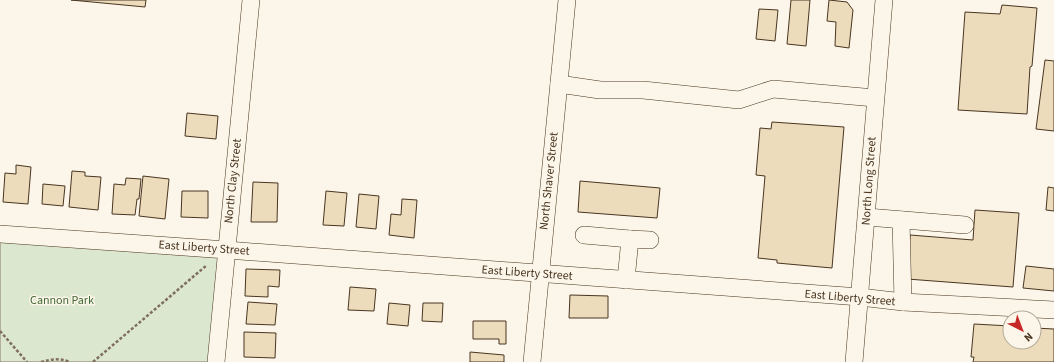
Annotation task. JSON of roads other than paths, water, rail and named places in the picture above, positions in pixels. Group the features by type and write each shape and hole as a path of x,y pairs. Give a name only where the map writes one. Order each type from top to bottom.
{"street":[{"name":"North Clay Street","path":"216,362 251,0"},
{"name":"North Shaver Street","path":"532,362 567,0"},
{"name":"North Long Street","path":"854,362 884,0"},
{"path":"559,84 600,90 643,90 738,100 773,89 875,98"},
{"path":"866,217 965,225"},
{"path":"900,220 903,302"},
{"name":"East Liberty Street","path":"0,234 860,297 903,302 1054,310"},
{"path":"584,235 650,240"},
{"path":"626,280 630,239"}],"park label":[{"name":"Cannon Park","path":"62,300"}]}
